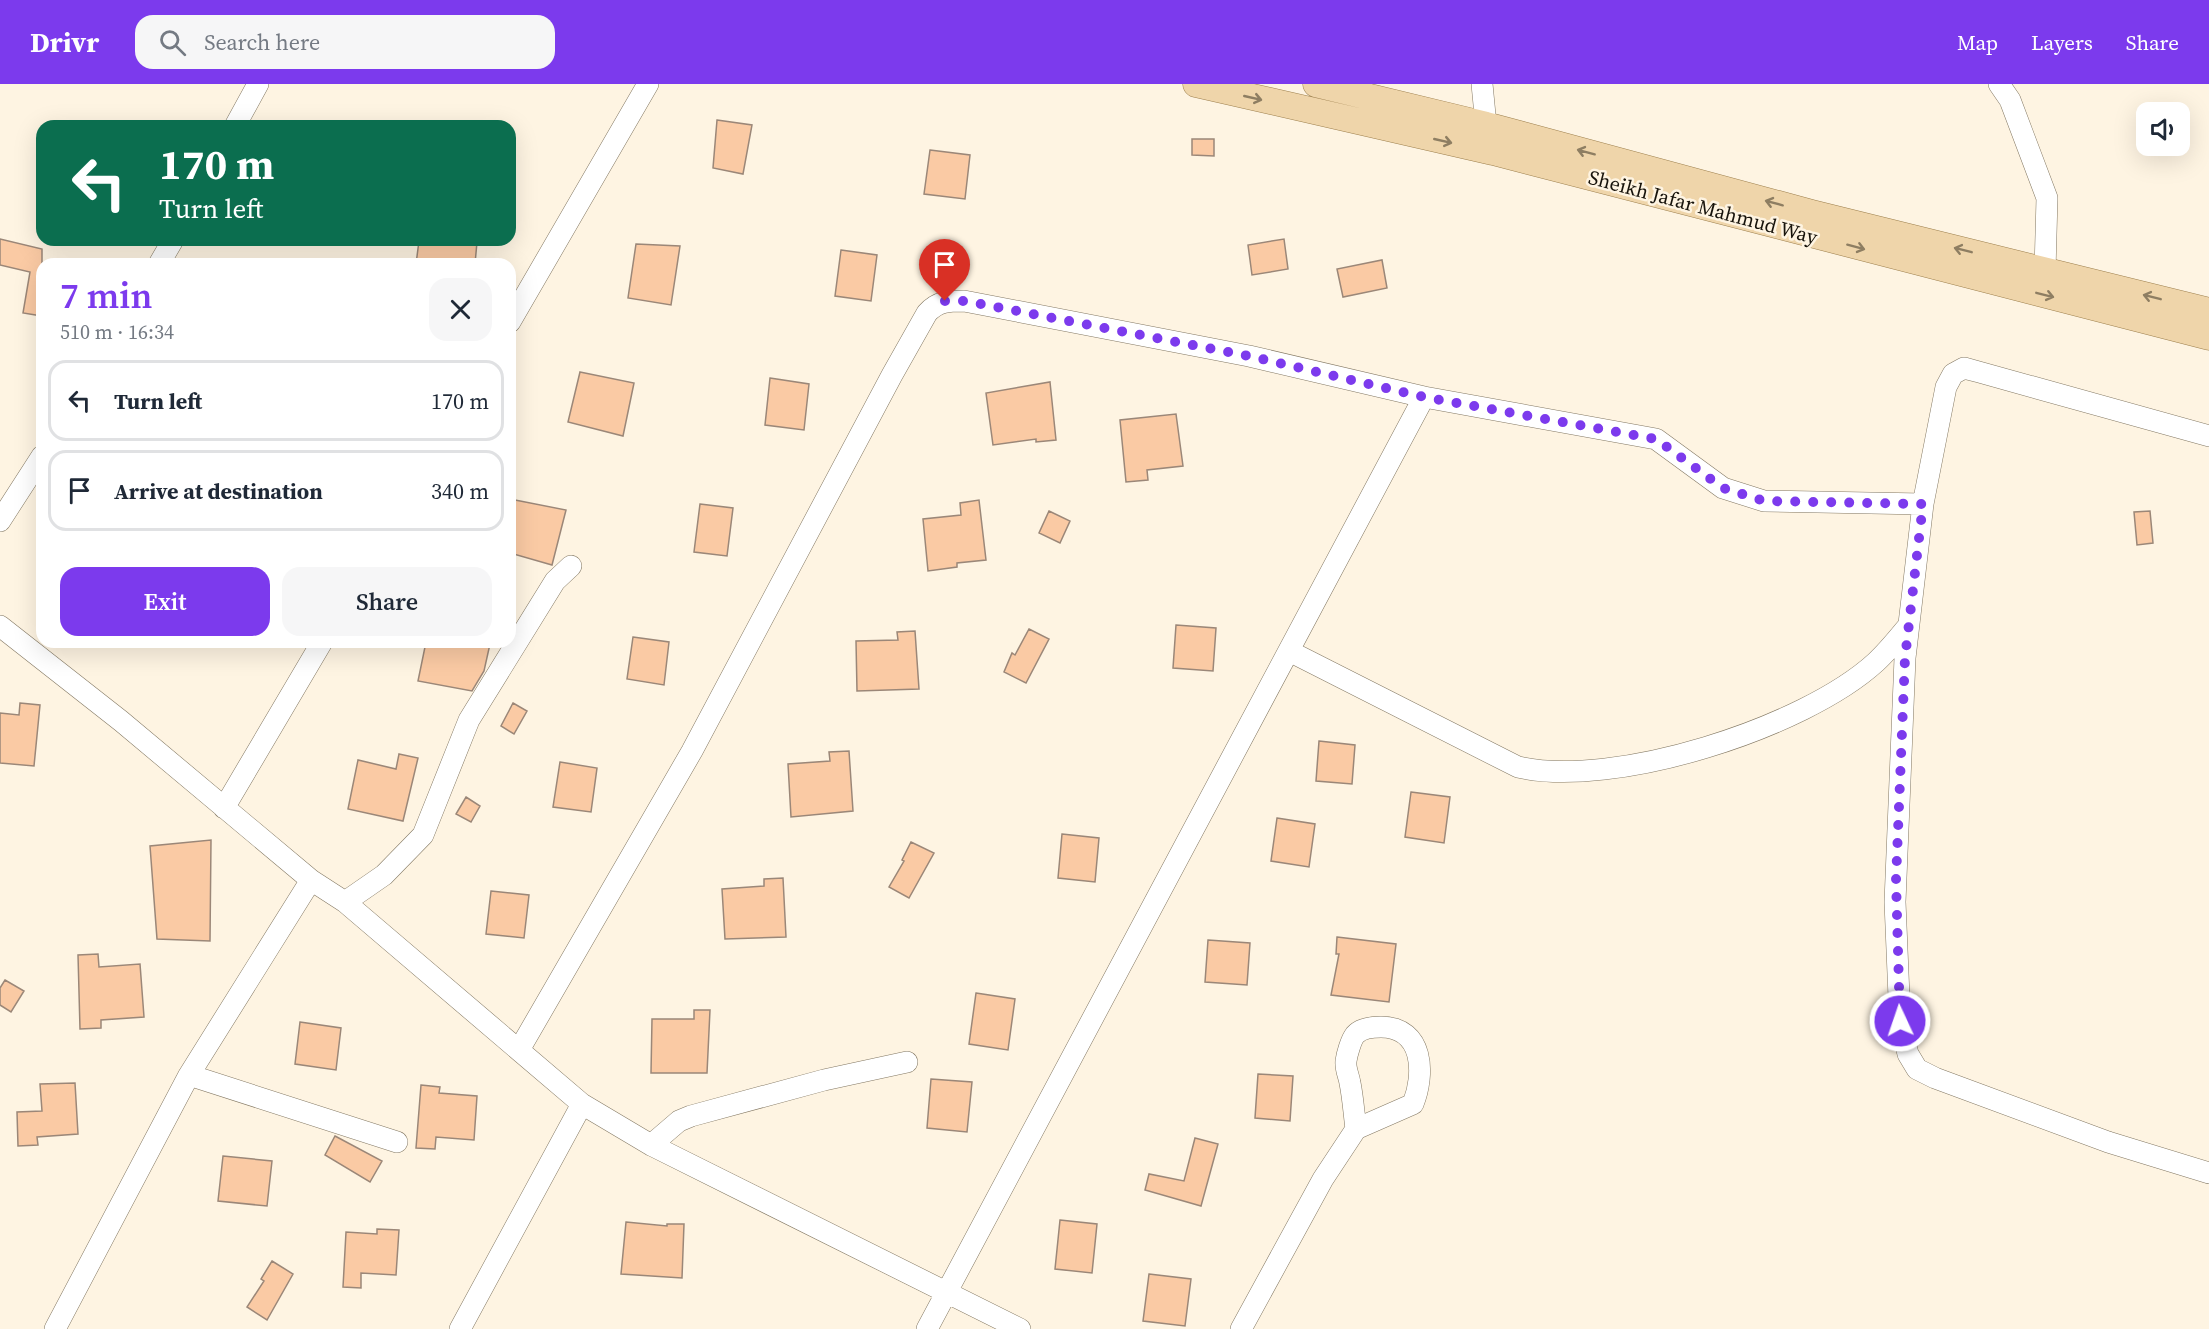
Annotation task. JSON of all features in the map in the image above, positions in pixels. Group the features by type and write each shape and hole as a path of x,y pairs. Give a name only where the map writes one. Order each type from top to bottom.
{"main road":[{"name":"Sheikh Jafar Mahmud Way","path":"1196,84 1493,152 2209,337"},
{"name":"Sheikh Jafar Mahmud Way","path":"1320,84 1812,213 2209,311"}],"street":[{"path":"238,120 258,84"},
{"path":"516,312 648,84"},
{"path":"1482,84 1486,126"},
{"path":"1999,84 2010,100 2047,198 2045,271"},
{"path":"519,1050 692,750 892,375 927,313 934,305 945,301 964,301 1249,356 1424,397 1656,439 1723,488 1764,501 1923,504"},
{"path":"2209,436 1964,368 1953,374 1946,387 1923,504 1905,658 1895,902 1900,1021 1908,1054 1917,1069 1935,1078 2108,1142 2209,1173"},
{"path":"927,1329 1424,397"},
{"path":"0,521 36,465"},
{"path":"516,644 555,581 571,566"},
{"path":"1289,651 1518,767 1533,771 1582,770 1641,764 1697,752 1768,725 1808,706 1875,663 1909,625"},
{"path":"0,626 121,721 311,880 345,902 582,1104 651,1145 1020,1329"},
{"path":"224,808 318,648"},
{"path":"345,902 384,875 423,835 469,720 514,648"},
{"path":"55,1329 189,1075 311,880"},
{"path":"1240,1329 1323,1179 1356,1129 1413,1104 1420,1087 1419,1058 1413,1040 1405,1033 1390,1027 1374,1027 1360,1031 1352,1041 1346,1060 1356,1129"},
{"path":"651,1145 680,1121 692,1116 824,1080 907,1062"},
{"path":"189,1075 397,1142"},
{"path":"460,1329 582,1104"}],"building":[{"path":"717,120 752,125 743,174 713,168"},
{"path":"1192,139 1214,139 1214,156 1192,155"},
{"path":"930,150 970,155 965,199 924,194"},
{"path":"0,239 42,249 42,258 36,258 36,315 23,313 30,272 0,265"},
{"path":"1284,239 1288,269 1252,275 1248,245"},
{"path":"636,244 680,246 671,305 628,298"},
{"path":"418,246 477,246 476,258 417,258"},
{"path":"841,250 877,255 871,301 835,296"},
{"path":"1382,260 1387,288 1343,297 1337,269"},
{"path":"580,372 634,383 623,436 568,422"},
{"path":"770,378 809,384 804,430 765,425"},
{"path":"1050,382 1056,440 1036,442 1036,439 993,445 986,393"},
{"path":"1176,414 1183,466 1147,470 1148,480 1126,482 1120,420"},
{"path":"516,500 566,510 552,565 516,555"},
{"path":"979,500 986,560 957,563 957,567 928,571 923,519 961,515 960,503"},
{"path":"700,504 733,508 727,556 694,552"},
{"path":"1049,511 1070,521 1060,543 1039,533"},
{"path":"2150,511 2153,543 2137,545 2134,512"},
{"path":"1176,625 1216,628 1213,671 1173,668"},
{"path":"1029,629 1049,639 1026,683 1004,672 1012,653 1015,655"},
{"path":"915,631 919,689 857,691 856,641 898,640 897,632"},
{"path":"633,637 669,642 664,685 627,679"},
{"path":"425,648 489,648 484,671 472,691 418,681"},
{"path":"20,703 40,705 34,766 0,763 0,713 19,715"},
{"path":"513,703 527,711 514,734 501,726"},
{"path":"1319,741 1355,745 1352,784 1316,781"},
{"path":"849,751 853,811 791,817 788,764 830,761 829,752"},
{"path":"399,754 418,758 403,821 348,809 358,760 396,769"},
{"path":"560,762 597,768 591,812 553,807"},
{"path":"1411,792 1450,797 1444,843 1405,837"},
{"path":"466,797 480,806 471,822 456,814"},
{"path":"1277,818 1315,824 1309,867 1271,861"},
{"path":"1062,834 1099,838 1095,882 1058,878"},
{"path":"211,840 210,941 157,939 150,846"},
{"path":"911,842 934,853 909,898 889,887 904,861 902,860"},
{"path":"783,878 786,937 725,939 722,889 764,886 764,879"},
{"path":"491,891 529,895 524,938 486,934"},
{"path":"1337,937 1396,944 1389,1002 1331,995 1339,954 1336,954"},
{"path":"1208,940 1250,943 1247,985 1205,982"},
{"path":"98,954 99,967 140,964 144,1017 101,1020 101,1028 80,1029 78,955"},
{"path":"5,980 24,991 11,1012 0,1005 0,988"},
{"path":"976,993 1015,999 1008,1050 969,1044"},
{"path":"694,1010 710,1010 707,1073 651,1073 652,1019 694,1019"},
{"path":"300,1022 341,1028 336,1070 295,1064"},
{"path":"1258,1074 1293,1076 1290,1121 1255,1118"},
{"path":"931,1079 972,1082 967,1132 927,1128"},
{"path":"75,1083 78,1134 37,1137 38,1145 18,1146 17,1112 42,1111 40,1084"},
{"path":"421,1085 440,1087 439,1093 477,1096 474,1140 436,1137 435,1149 416,1148"},
{"path":"335,1136 382,1161 370,1182 325,1155"},
{"path":"1195,1138 1218,1144 1201,1206 1145,1190 1149,1174 1184,1181"},
{"path":"223,1156 272,1161 267,1206 218,1201"},
{"path":"1060,1220 1097,1224 1092,1273 1055,1269"},
{"path":"626,1222 667,1226 667,1224 684,1224 682,1278 621,1274"},
{"path":"377,1229 399,1230 396,1275 361,1273 361,1288 343,1287 346,1232 377,1234"},
{"path":"272,1261 293,1274 267,1320 247,1307 264,1281 261,1279"},
{"path":"1149,1274 1191,1279 1185,1326 1143,1321"}],"route":[{"path":"945,301 964,301 1249,356 1424,397 1656,439 1723,488 1764,501 1923,504 1905,658 1895,902 1900,1021"}]}
